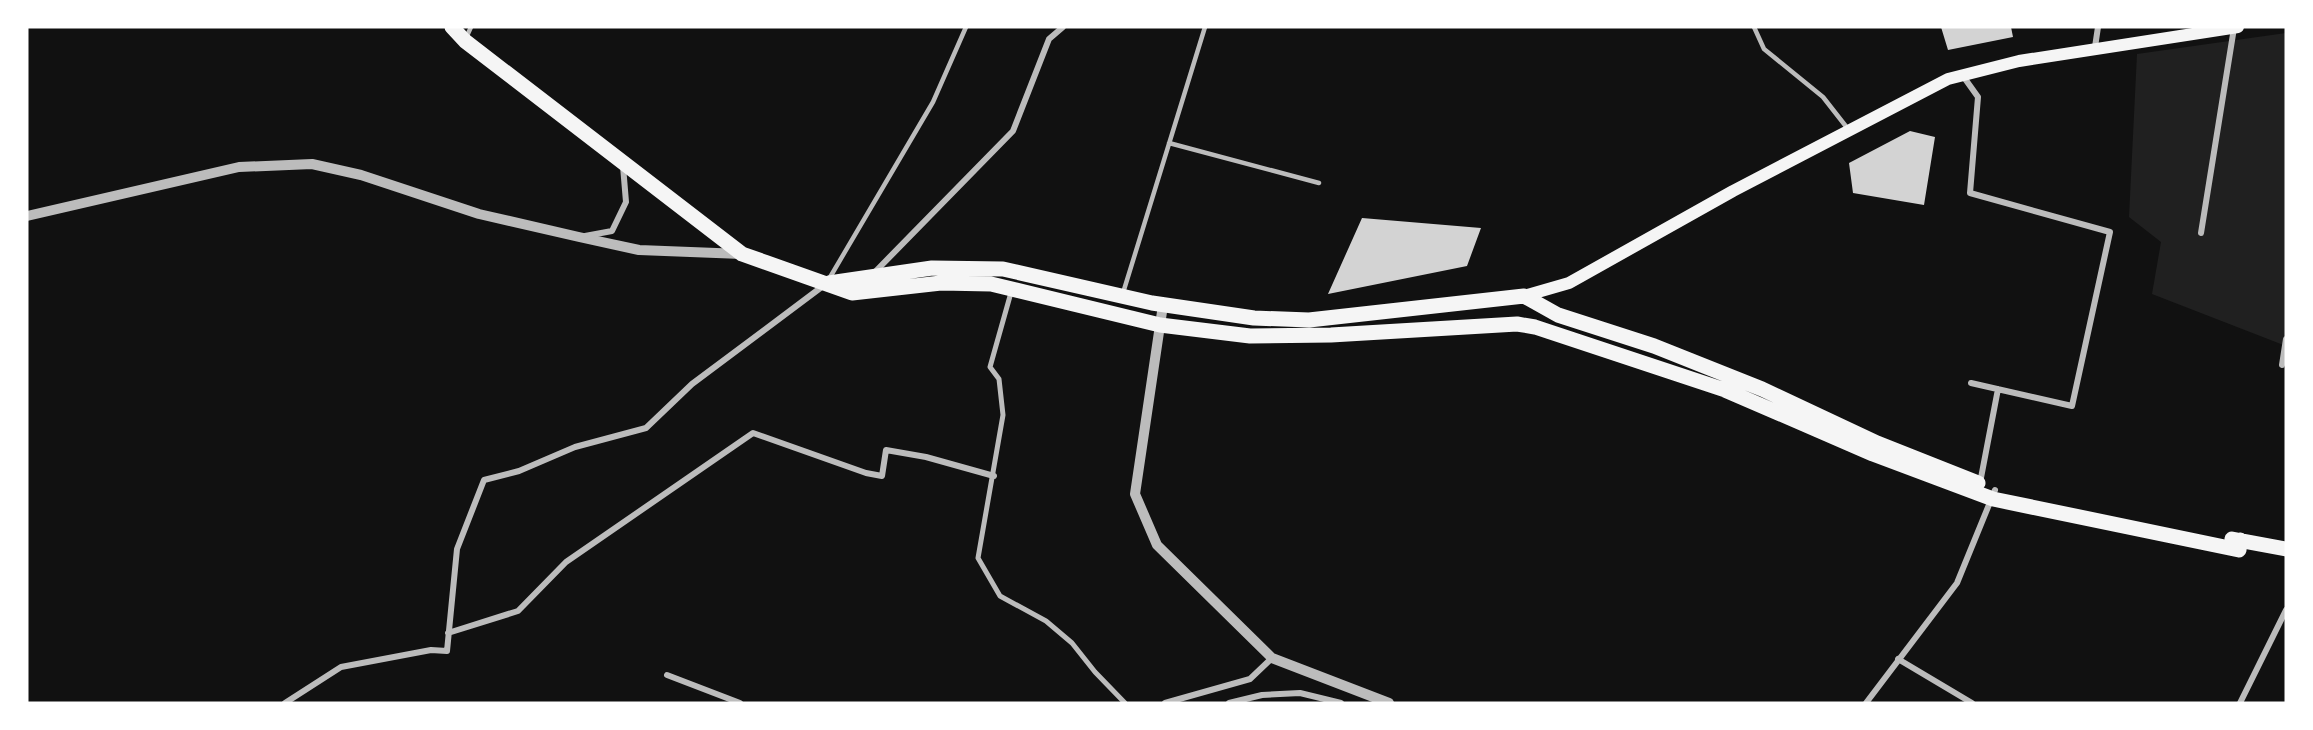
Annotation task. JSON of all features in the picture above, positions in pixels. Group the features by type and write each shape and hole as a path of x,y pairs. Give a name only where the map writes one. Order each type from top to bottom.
{"main road":[{"path":"452,27 468,34 623,163 742,254 852,293 941,283 991,284 1160,325 1250,336 1331,335 1517,324 1558,315"},
{"path":"826,284 932,268 1003,269 1163,305 1254,318 1309,320 1524,296 1569,283 1733,191 1948,79 2019,61 2096,47 2236,27"},
{"path":"1524,296 1558,315 1653,346 1740,380 1875,448 1979,484 1994,494"},
{"path":"1331,318 1331,335"},
{"path":"1517,324 1546,330 1725,390 1994,494 2239,545 2286,549"}],"street":[{"path":"869,278 1013,131 1049,39 1063,27"},
{"path":"2096,47 2098,27"},
{"path":"2201,233 2236,27"},
{"path":"1963,76 1978,97 1970,193 2110,232 2072,406 1971,383"},
{"path":"579,237 612,231 626,202 623,163"},
{"path":"27,216 239,167 312,164 361,175 479,214 639,250 742,254"},
{"path":"285,703 341,667 431,650 447,651 457,549 484,480 519,471 575,447 646,428 692,384 826,284"},
{"path":"1012,288 990,367 999,379 1003,415 978,558 1000,596 1046,621 1072,643 1095,672 1125,703"},
{"path":"1163,305 1135,494 1157,545 1272,658 1389,703"},
{"path":"2282,365 2286,339"},
{"path":"1979,484 1998,389"},
{"path":"448,633 518,611 566,562 753,433 866,473 882,476 886,450 926,457 994,476"},
{"path":"1866,703 1957,583 1994,494"},
{"path":"2240,703 2286,610"},
{"path":"1165,703 1250,679 1272,658"},
{"path":"1898,659 1972,703"},
{"path":"667,675 740,703"},
{"path":"1229,703 1300,693 1341,703"}],"lane":[{"path":"826,284 933,102 966,27"},
{"path":"1122,296 1205,27"},
{"path":"1754,27 1764,49 1824,97 1849,131"},
{"path":"1169,143 1319,183"}],"shaded area":[{"path":"2286,33 2286,346 2152,294 2161,242 2129,217 2137,54"}],"building":[{"path":"1941,27 2011,27 2013,37 1948,50"},
{"path":"1910,131 1935,137 1924,205 1853,193 1849,163"},
{"path":"1362,218 1481,228 1467,266 1328,294"}]}
